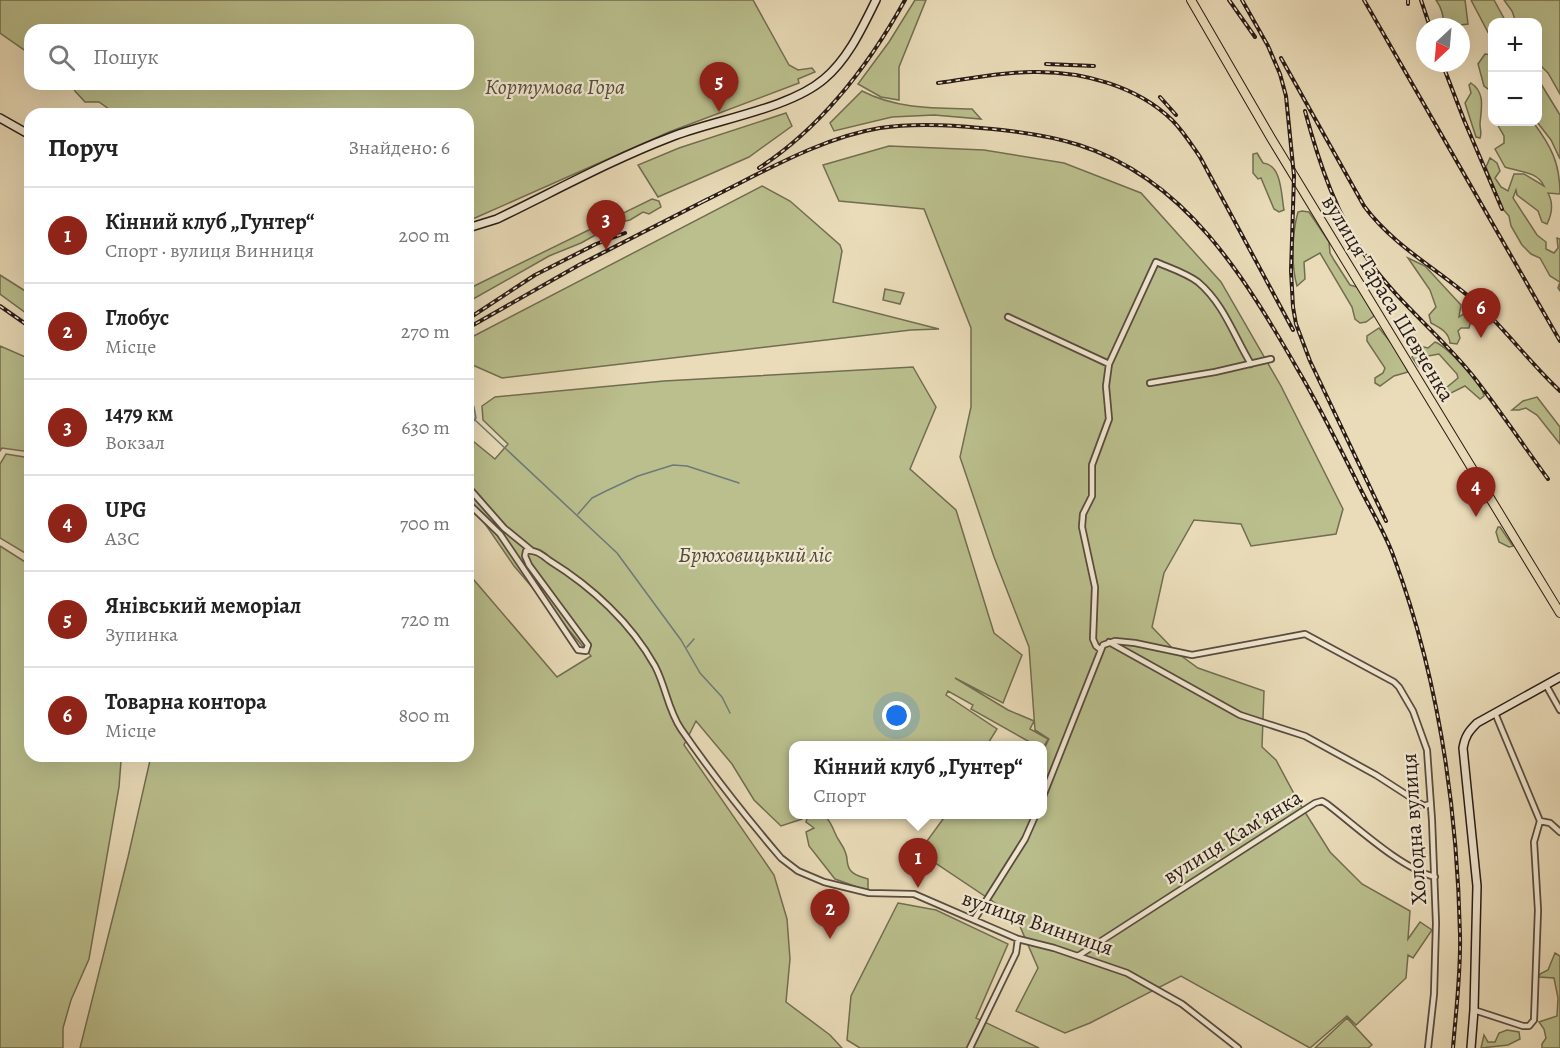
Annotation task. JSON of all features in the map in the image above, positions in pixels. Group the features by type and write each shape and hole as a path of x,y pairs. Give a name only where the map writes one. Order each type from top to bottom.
{"main road":[{"path":"474,226 497,219 671,137 751,112 811,88 833,71 848,52 876,0"},
{"name":"вулиця Тараса Шевченка","path":"1191,0 1282,157 1560,613"},
{"path":"0,118 24,132"},
{"path":"1471,1048 1477,886 1463,748 1468,731 1477,723 1560,677"}],"street":[{"path":"1101,650 1093,639 1095,587 1082,527 1083,514 1092,496 1092,465 1109,419 1106,386 1109,364 1156,262 1186,275 1209,294 1223,311 1251,364"},
{"path":"1008,317 1109,364"},
{"path":"1150,383 1271,359"},
{"name":"вулиця Винниця","path":"474,494 504,528 531,550 581,581 642,644 662,680 672,714 681,729 716,778 781,858 798,871 824,882 869,893 914,894 1018,939 1127,972 1182,1004 1238,1048"},
{"path":"474,509 500,534 576,648 581,652 586,651 588,645 526,560 525,553 531,550"},
{"name":"Холодна вулиця","path":"1108,642 1135,643 1192,655 1305,634 1397,684 1413,711 1427,750 1435,877 1434,994 1428,1045 1421,1048"},
{"path":"1047,786 1103,645 1108,642 1240,715 1305,736 1376,775 1424,806 1430,804"},
{"path":"1546,685 1560,710"},
{"path":"1474,1010 1523,1026 1529,1026 1534,1020 1539,910 1533,842 1540,821 1495,713"},
{"name":"вулиця Камʼянка","path":"1077,956 1315,802 1322,801 1327,804 1377,844 1413,867 1435,877"},
{"path":"974,920 1025,839 1034,819"},
{"path":"1540,821 1550,824 1560,832"},
{"path":"970,1048 1016,953 1018,939"}],"green space":[{"name":"Кортумова Гора","path":"0,0 753,0 789,65 798,70 812,68 815,72 798,79 799,83 669,132 474,218 474,108 108,108 99,102 85,102 75,90 474,90 474,24 24,24 24,50 0,33"},
{"path":"915,0 926,0 899,67 899,100 881,97 858,84 889,42"},
{"path":"1436,0 1465,0 1467,18 1443,18"},
{"path":"1471,0 1494,0 1504,18 1488,18 1488,32"},
{"path":"1504,0 1560,0 1560,94 1542,67 1542,18 1515,18"},
{"path":"1485,54 1488,54 1488,89 1484,86 1478,64"},
{"path":"1471,83 1481,96 1480,138 1476,137 1465,103 1471,93 1469,85"},
{"path":"1542,86 1560,115 1560,159 1551,140 1540,126 1542,126"},
{"path":"862,91 902,104 929,108 972,109 981,119 934,115 892,117 834,131 830,123"},
{"path":"786,113 792,126 749,157 658,197 638,165 679,148"},
{"path":"1498,126 1536,126 1553,155 1560,183 1560,194 1548,193 1552,209 1547,224 1542,222 1538,211 1517,195 1516,190 1513,198 1537,235 1546,242 1546,249 1554,253 1558,248 1557,238 1560,239 1560,282 1550,276 1540,258 1531,254 1522,245 1511,226 1509,216 1503,209 1486,167 1490,158 1497,163 1500,171 1495,178 1501,187 1508,191 1514,174 1524,174 1544,186 1537,177 1505,167 1495,149 1504,143 1504,136"},
{"path":"889,146 984,150 1064,163 1141,193 1221,282 1281,386 1343,509 1336,534 1251,546 1241,524 1194,520 1164,573 1152,627 1176,652 1198,668 1264,691 1262,747 1276,760 1330,852 1362,884 1410,911 1408,939 1420,922 1432,930 1413,958 1408,955 1406,978 1356,1025 1347,1016 1310,1048 1181,976 1090,1023 1065,1033 1016,1011 1038,968 1016,917 919,852 943,819 1047,819 1047,743 1049,739 1035,730 1029,647 994,557 960,457 971,407 971,328 924,209 839,201 823,165"},
{"path":"1257,153 1263,163 1274,169 1277,175 1284,210 1279,212 1274,209 1261,178 1258,179 1253,173 1253,154"},
{"path":"762,186 790,201 840,245 842,251 833,302 939,329 911,330 502,378 474,366 474,336"},
{"path":"652,199 659,201 661,207 649,214 643,212 630,220 617,223 581,243 549,256 474,299 474,286"},
{"path":"1298,212 1309,212 1329,242 1330,253 1350,285 1357,287 1365,298 1374,316 1366,322 1360,323 1355,319 1352,307 1320,253 1304,262 1305,279 1297,286 1293,239"},
{"path":"1408,258 1425,266 1461,305 1459,317 1465,313 1471,320 1469,328 1461,328 1458,331 1460,338 1457,344 1450,343 1446,333 1431,323 1429,315 1436,307 1430,290"},
{"path":"0,275 24,290 24,312 0,294"},
{"path":"885,289 904,293 900,304 883,300"},
{"path":"1379,328 1397,350 1408,372 1394,376 1380,386 1375,383 1375,378 1383,373 1385,368 1367,341 1367,336"},
{"path":"1435,342 1463,366 1482,390 1484,396 1480,399 1465,386 1449,394 1444,392 1458,378 1439,354 1428,356 1419,362 1418,366 1412,357 1420,346 1428,348"},
{"path":"0,346 24,356 24,451 2,448 0,451"},
{"name":"Брюховицький ліс","path":"913,367 936,407 910,469 956,510 994,633 1022,655 1003,703 955,678 1008,710 1034,721 1030,729 1048,739 1047,741 1028,741 971,709 973,705 948,691 946,695 997,729 990,741 789,741 789,819 802,819 781,826 754,800 732,764 696,721 684,745 774,875 787,919 790,959 786,1002 830,1035 842,1048 80,1048 150,762 474,762 474,580 557,677 591,656 514,566 474,508 474,442 495,459 508,444 483,420 482,406 495,397 664,381"},
{"path":"1537,397 1560,427 1560,444 1537,415 1526,408 1512,410 1523,401"},
{"path":"6,454 24,457 24,552 0,538 0,464"},
{"path":"1498,527 1513,546 1509,547 1499,542 1496,532"},
{"path":"0,546 24,561 24,762 121,762 119,787 89,959 71,1000 63,1028 63,1048 0,1048"},
{"path":"807,819 828,820 845,851 849,869 868,879 868,891 835,879 809,846 806,832 814,828 806,822"},
{"path":"898,903 936,910 1008,944 976,1018 1039,1048 860,1048 847,1040 851,996"},
{"path":"1555,953 1560,956 1560,1048 1542,1048 1546,1038 1539,1022 1557,1016 1558,998 1554,978 1539,977 1548,970"},
{"path":"1347,1018 1372,1045 1368,1048 1315,1048"},
{"path":"1507,1030 1519,1032 1520,1039 1508,1045 1481,1048 1484,1035 1488,1042 1495,1042 1499,1033"}],"waterway":[{"path":"474,419 617,553 681,640 700,673 722,697 730,713"},
{"path":"578,514 592,498 638,476 673,465 687,466 739,483"},
{"path":"687,647 694,639"}],"railway":[{"path":"759,168 803,134 842,93 876,48 905,0"},
{"path":"1229,0 1255,37"},
{"path":"1242,0 1268,46 1280,74 1286,96 1294,176 1291,271 1296,324 1310,361 1386,521"},
{"path":"1364,0 1560,341"},
{"path":"1421,0 1427,18"},
{"path":"1281,58 1364,206 1390,235 1481,307 1560,391"},
{"path":"1046,64 1094,66"},
{"path":"938,83 1021,72 1070,74 1108,83 1158,108 1176,124 1200,157 1293,330"},
{"path":"1445,72 1502,209"},
{"path":"1160,97 1176,115"},
{"path":"1305,111 1316,150 1338,208 1369,261 1393,291 1473,376 1548,479"},
{"path":"702,202 789,159 857,133 895,126 956,126 1012,131 1051,138 1079,145 1117,161 1151,182 1181,207 1209,236 1234,267 1278,335 1315,400 1386,539 1409,600 1433,694 1455,838 1460,948 1453,1048"},
{"path":"474,325 579,265 708,199"},
{"path":"474,315 535,275 596,244 625,233"},
{"path":"0,306 24,323"}],"place":[{"name":"Янівський меморіал","path":"719,112"},
{"name":"1479 км","path":"606,250"},
{"name":"Товарна контора","path":"1481,338"},
{"name":"UPG","path":"1476,517"},
{"name":"Кінний клуб „Гунтер“","path":"918,888"},
{"name":"Глобус","path":"830,939"}]}
